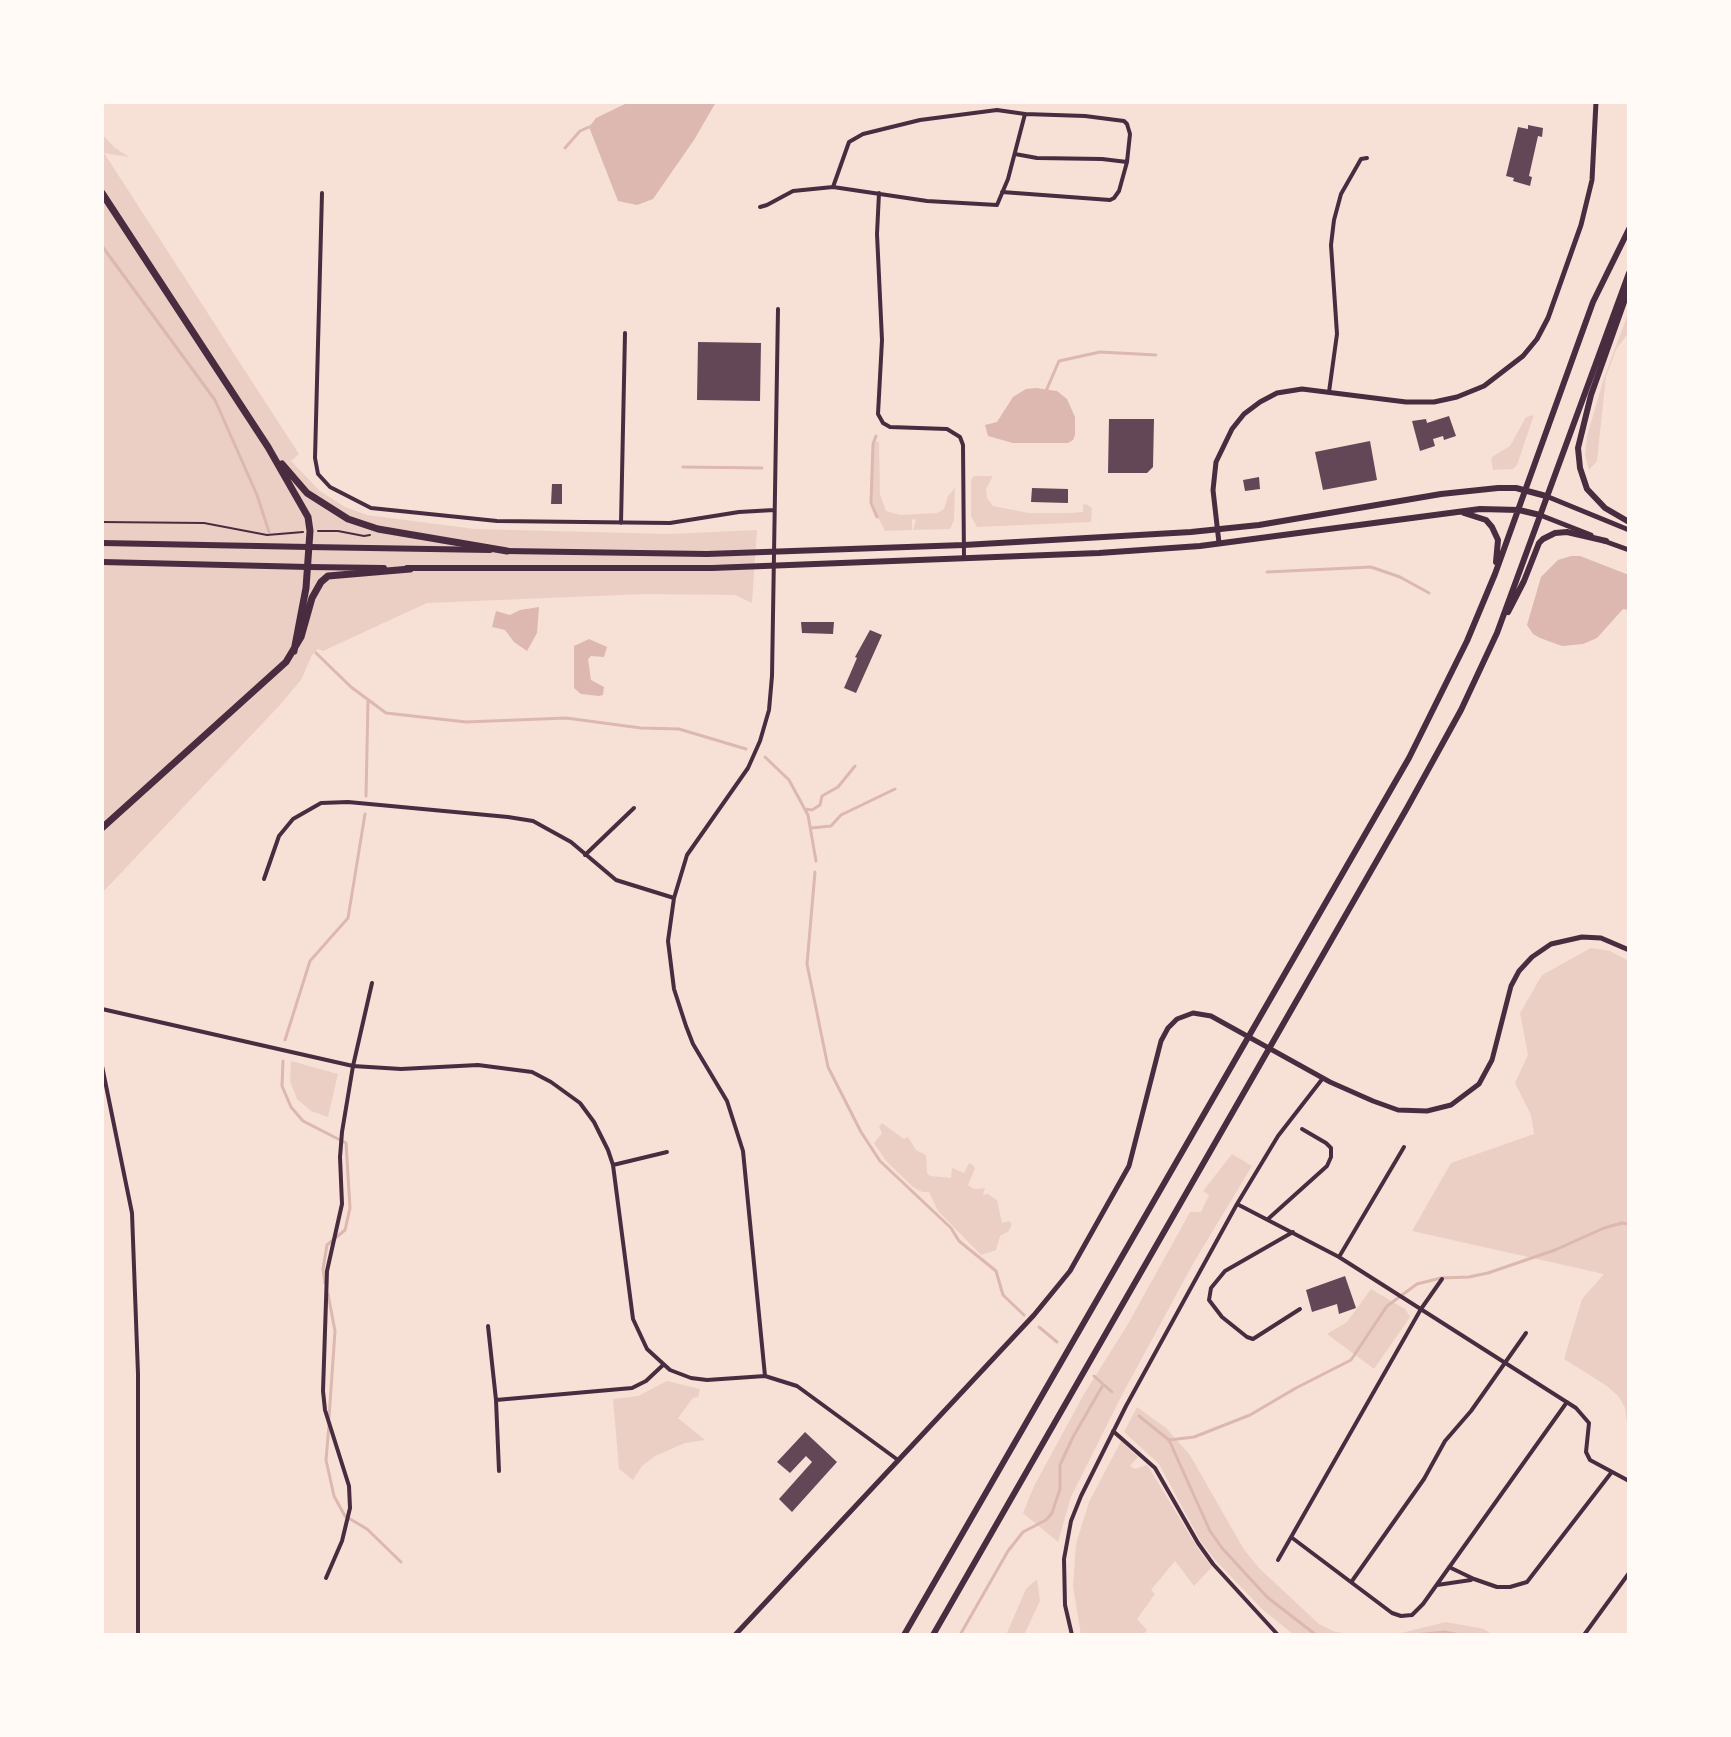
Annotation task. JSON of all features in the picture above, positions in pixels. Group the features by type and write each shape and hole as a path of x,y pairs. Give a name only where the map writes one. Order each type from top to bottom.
{"highway":[{"path":"102,193 268,447 308,517 308,567 294,651"},
{"path":"268,447 307,493 348,519 378,529 507,551"},
{"path":"102,828 272,677 294,651 316,588 328,576 410,569"}],"main road":[{"path":"904,1635 1409,758 1467,641 1495,574 1593,302 1629,229"},
{"path":"1497,633 1629,273"},
{"path":"1629,288 1591,395 1578,448 1587,489 1605,508 1629,522"},
{"path":"102,543 637,554 774,552 964,545 1218,529 1272,523 1441,494 1507,488 1546,496"},
{"path":"102,562 410,569 774,567 1099,553 1219,543 1480,509 1519,510 1540,515"},
{"path":"1459,512 1486,520 1492,527 1498,540 1495,574"},
{"path":"933,1635 1438,754 1524,581 1539,543 1555,533 1567,532 1606,541"}],"street":[{"path":"1219,543 1214,469 1225,439 1251,407 1277,393 1302,389 1406,402 1446,399 1484,386 1523,356 1548,318 1581,228 1592,180 1596,102"},
{"path":"833,187 846,146 863,134 920,120 984,111 1012,111 1124,121 1130,134 1127,162 1119,191 1110,200 1002,192"},
{"path":"760,207 793,191 833,187 927,201 997,205 1025,114"},
{"path":"1015,154 1037,158 1127,162"},
{"path":"1329,392 1337,334 1331,245 1334,220 1341,194 1361,159 1367,158"},
{"path":"322,193 315,458 318,474 330,487 378,509 497,521 680,523 739,512 774,510"},
{"path":"879,193 877,234 882,340 877,411 881,420 890,427 947,429 960,437 963,445 964,558"},
{"path":"765,1376 743,1151 727,1101 693,1044 674,989 668,941 674,898 692,847 748,768 769,710 772,688 778,309"},
{"path":"621,523 625,333"},
{"path":"1546,496 1629,530"},
{"path":"1540,515 1629,550"},
{"path":"264,879 279,836 293,819 321,803 336,802 533,821 564,837 616,880 674,898"},
{"path":"585,855 634,808"},
{"path":"735,1635 1034,1315 1070,1271 1129,1166 1161,1041 1168,1028 1184,1015 1203,1013 1323,1078 1398,1110 1427,1111 1451,1105 1479,1084 1486,1072 1511,986 1532,957 1551,944 1582,937 1601,938 1629,950"},
{"path":"326,1578 342,1541 350,1508 349,1486 325,1410 322,1387 327,1271 341,1216 340,1146 353,1066 372,983"},
{"path":"102,1009 353,1066 401,1069 478,1065 532,1072 551,1082 580,1103 601,1133 613,1165 633,1319 643,1343 663,1365 702,1380 765,1376 797,1386 898,1460"},
{"path":"102,1066 132,1213 138,1374 138,1635"},
{"path":"1072,1635 1065,1605 1064,1579 1067,1538 1081,1496 1113,1431 1237,1204 1278,1136 1323,1078"},
{"path":"1268,1219 1327,1166 1331,1157 1331,1148 1326,1143 1302,1129"},
{"path":"1339,1257 1404,1147"},
{"path":"613,1165 667,1152"},
{"path":"1237,1204 1339,1257 1582,1412 1589,1423 1587,1456 1629,1481"},
{"path":"1293,1232 1225,1271 1211,1288 1209,1300 1222,1317 1253,1339 1300,1309"},
{"path":"1278,1560 1421,1309 1442,1279"},
{"path":"488,1326 499,1471"},
{"path":"1352,1581 1424,1479 1445,1441 1526,1333"},
{"path":"496,1400 632,1388 646,1381 663,1365"},
{"path":"1291,1537 1396,1615 1406,1617 1416,1613 1567,1402"},
{"path":"1113,1431 1132,1444 1155,1468 1213,1564 1278,1635"},
{"path":"1449,1567 1497,1587 1517,1586 1533,1577 1611,1473"},
{"path":"1584,1635 1629,1573"},
{"path":"1436,1585 1474,1579"}],"path":[{"path":"102,522 204,523 267,535 302,532"},
{"path":"322,531 364,536 374,532"}],"shaded area":[{"path":"629,102 716,102 653,199 637,205 618,201 589,127 596,118"},
{"path":"102,134 129,157 104,153 299,454 291,461 320,491 345,507 367,515 475,529 669,534 757,530 752,603 735,595 644,594 427,603 323,651 318,649 301,680 279,706 102,893"},
{"path":"1629,311 1629,332 1617,348 1606,376 1597,461 1589,470 1585,455 1587,436 1604,378"},
{"path":"1026,389 1057,391 1067,399 1075,417 1073,440 1068,443 1013,443 988,436 985,425 997,422 1013,397"},
{"path":"1534,415 1517,465 1513,469 1493,470 1493,456 1510,446 1526,417"},
{"path":"874,441 879,442 880,494 886,511 900,515 937,513 944,509 948,496 955,488 954,520 950,529 913,530 916,520 912,519 912,530 885,531 872,506"},
{"path":"974,476 993,476 986,489 987,498 993,506 1029,513 1068,513 1083,512 1083,505 1086,504 1092,508 1091,522 977,527 971,516 971,480"},
{"path":"1580,556 1629,575 1629,610 1623,609 1597,638 1583,644 1562,646 1533,634 1527,625 1541,577 1558,560"},
{"path":"539,607 537,633 527,651 514,642 505,630 492,627 496,611 510,615"},
{"path":"589,639 607,647 604,657 591,656 588,659 591,680 604,687 603,695 599,696 581,694 574,688 574,646"},
{"path":"1591,948 1610,951 1629,961 1629,1437 1625,1408 1619,1397 1564,1359 1582,1299 1604,1274 1412,1231 1451,1163 1534,1134 1531,1115 1515,1083 1528,1055 1520,1013 1542,975"},
{"path":"291,1061 338,1074 328,1117 311,1111 297,1099 290,1081"},
{"path":"882,1123 904,1139 908,1137 916,1150 926,1155 930,1176 951,1178 952,1168 964,1173 969,1163 973,1165 975,1168 968,1185 974,1189 985,1188 983,1195 988,1194 997,1200 1002,1223 1009,1221 1012,1224 1009,1231 1000,1236 996,1250 981,1255 938,1211 929,1192 913,1187 886,1161 874,1143 882,1133 879,1127"},
{"path":"1232,1154 1252,1166 1194,1262 1122,1395 1071,1497 1058,1542 1023,1513 1034,1486 1190,1212 1201,1212 1209,1195 1203,1191"},
{"path":"1371,1289 1405,1309 1410,1317 1374,1369 1327,1334 1347,1322"},
{"path":"667,1381 700,1389 698,1397 693,1398 678,1418 705,1440 685,1443 655,1456 642,1466 633,1480 619,1469 613,1399 638,1396"},
{"path":"1137,1407 1166,1428 1190,1455 1243,1548 1258,1567 1319,1624 1352,1635 1294,1635 1262,1609 1215,1560 1201,1542 1159,1464 1124,1432"},
{"path":"1121,1441 1138,1457 1130,1466 1135,1469 1148,1466 1212,1567 1194,1586 1175,1561 1151,1590 1155,1594 1137,1619 1147,1630 1143,1635 1081,1635 1073,1586 1076,1544 1089,1502"},
{"path":"1037,1579 1040,1601 1024,1635 1006,1635 1026,1589"},
{"path":"1446,1622 1484,1629 1493,1635 1365,1635 1397,1634"}],"building":[{"path":"1528,125 1543,128 1542,137 1538,136 1529,176 1532,177 1530,186 1506,176 1518,127 1528,129"},
{"path":"698,342 761,343 760,401 697,400"},
{"path":"1449,416 1456,436 1444,440 1443,436 1433,439 1435,446 1420,451 1412,421 1426,419 1427,423"},
{"path":"1109,419 1154,419 1153,467 1147,473 1108,473"},
{"path":"1370,441 1377,480 1323,490 1315,452"},
{"path":"1259,477 1260,489 1245,491 1243,480"},
{"path":"552,484 562,484 562,504 551,504"},
{"path":"1032,488 1068,489 1068,503 1031,502"},
{"path":"801,622 834,622 833,634 802,633"},
{"path":"870,630 882,635 856,693 844,688 855,657"},
{"path":"1345,1276 1356,1308 1339,1314 1337,1304 1312,1312 1306,1290"},
{"path":"805,1432 837,1462 792,1512 779,1499 812,1462 806,1456 790,1473 777,1462"}],"waterway":[{"path":"565,148 580,131 589,127"},
{"path":"102,246 215,400 257,495 269,532"},
{"path":"1046,391 1059,361 1100,352 1156,355"},
{"path":"876,436 871,503 877,517"},
{"path":"683,467 762,468"},
{"path":"1267,572 1371,567 1400,577 1429,593"},
{"path":"316,653 351,687 386,713 466,722 566,718 641,728 679,729 746,749"},
{"path":"366,796 368,701"},
{"path":"765,757 789,780 808,815 816,861"},
{"path":"805,809 812,810 820,805 822,796 838,787 855,766"},
{"path":"811,828 831,826 841,815 895,789"},
{"path":"285,1040 310,961 348,918 365,814"},
{"path":"815,872 807,964 828,1067 861,1132 880,1161 951,1228 959,1241 996,1271 1003,1295 1024,1315"},
{"path":"283,1061 282,1086 291,1107 303,1121 346,1143 350,1208 345,1230 327,1245 323,1269 325,1283"},
{"path":"1169,1440 1194,1437 1250,1415 1351,1360 1387,1306 1417,1284 1488,1273 1555,1250 1604,1228 1629,1224"},
{"path":"328,1294 335,1331 329,1418"},
{"path":"1039,1327 1057,1342"},
{"path":"1094,1376 1112,1392"},
{"path":"960,1635 1008,1551 1023,1532 1046,1520 1052,1513 1060,1489 1060,1465 1103,1385"},
{"path":"1139,1416 1169,1440 1210,1531 1222,1548 1267,1597 1316,1635"},
{"path":"329,1425 326,1460 334,1496 345,1516 367,1529 401,1562"},
{"path":"1415,1635 1444,1632 1461,1635"}]}
